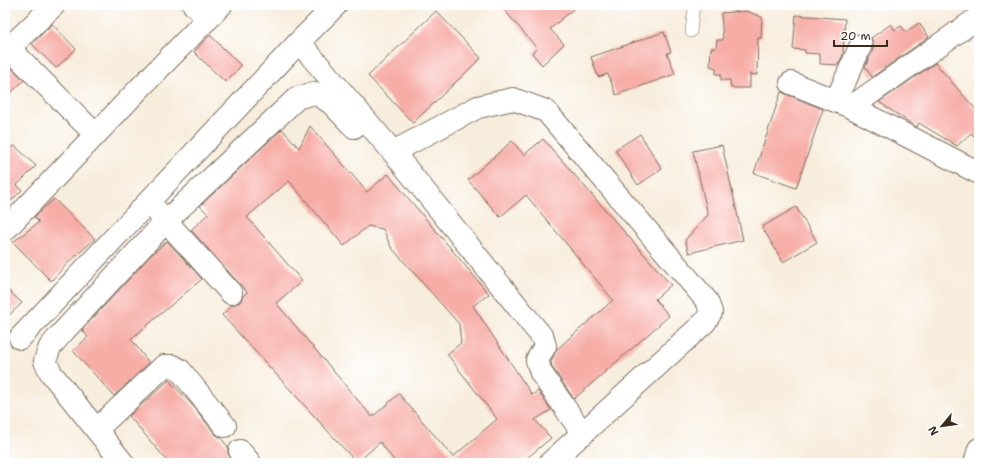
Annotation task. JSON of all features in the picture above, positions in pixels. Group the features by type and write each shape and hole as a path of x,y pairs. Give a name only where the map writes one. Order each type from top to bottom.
{"street":[{"path":"54,5 7,46 96,135"},
{"path":"20,338 299,42 336,5"},
{"path":"5,230 137,91 208,10"},
{"path":"843,104 979,17"},
{"path":"299,42 393,152 543,338 546,346 537,360 541,373 583,434"},
{"path":"843,104 861,45"},
{"path":"791,83 843,104 979,173"},
{"path":"123,463 44,361 50,347 166,221 297,98 314,94 331,103 355,127 437,222"},
{"path":"393,152 478,107 513,99 546,111 707,301 712,312 705,322 550,463"},
{"path":"148,202 232,293"},
{"path":"97,429 164,366 173,366 180,370 225,426"}],"lane":[{"path":"692,32 694,5"}],"building":[{"path":"500,5 578,5 550,29 564,44 542,65 532,53 537,48"},
{"path":"436,11 481,58 413,123 368,76"},
{"path":"746,11 762,17 761,38 758,38 757,75 750,74 750,88 731,88 730,80 721,80 721,74 716,74 716,68 710,66 711,48 716,48 717,40 723,40 721,13"},
{"path":"796,15 845,19 843,55 838,65 820,64 820,54 805,53 805,50 793,49"},
{"path":"919,23 929,37 872,77 865,67 873,50 871,38 891,24 895,30 901,26 906,32"},
{"path":"52,24 76,49 56,68 32,44"},
{"path":"664,32 671,52 667,53 675,74 616,95 608,74 598,77 591,57"},
{"path":"210,35 241,66 225,82 194,52"},
{"path":"5,62 24,80 5,99"},
{"path":"935,63 979,113 979,141 971,133 957,146 919,123 917,127 879,102"},
{"path":"781,92 823,109 796,188 754,173"},
{"path":"310,126 367,192 388,174 489,294 473,306 532,395 538,391 551,410 535,420 551,438 521,463 396,463 380,442 357,463 222,315 232,305 240,302 247,292 191,230 208,214 200,206 282,129 299,148","holes":["289,181 344,246 368,226 383,229 391,247 459,324 461,343 447,354 497,419 453,457 399,394 372,417 276,303 302,281 247,217"]},
{"path":"640,134 662,169 638,185 615,150"},
{"path":"543,139 671,285 655,299 669,316 574,399 552,367 551,362 556,350 613,300 526,195 500,217 468,180 512,141 524,155"},
{"path":"14,145 36,166 17,185 22,190 5,207 5,154"},
{"path":"722,145 743,240 689,253 685,240 708,215 693,151"},
{"path":"54,199 95,239 69,262 51,281 13,242 39,222 34,217"},
{"path":"796,207 817,242 783,262 762,227"},
{"path":"167,241 202,279 131,339 149,363 114,396 73,351 88,337 82,330 150,256"},
{"path":"5,287 22,303 5,319"},
{"path":"169,380 194,407 215,434 221,438 228,447 228,454 234,463 169,463 129,416"}]}
